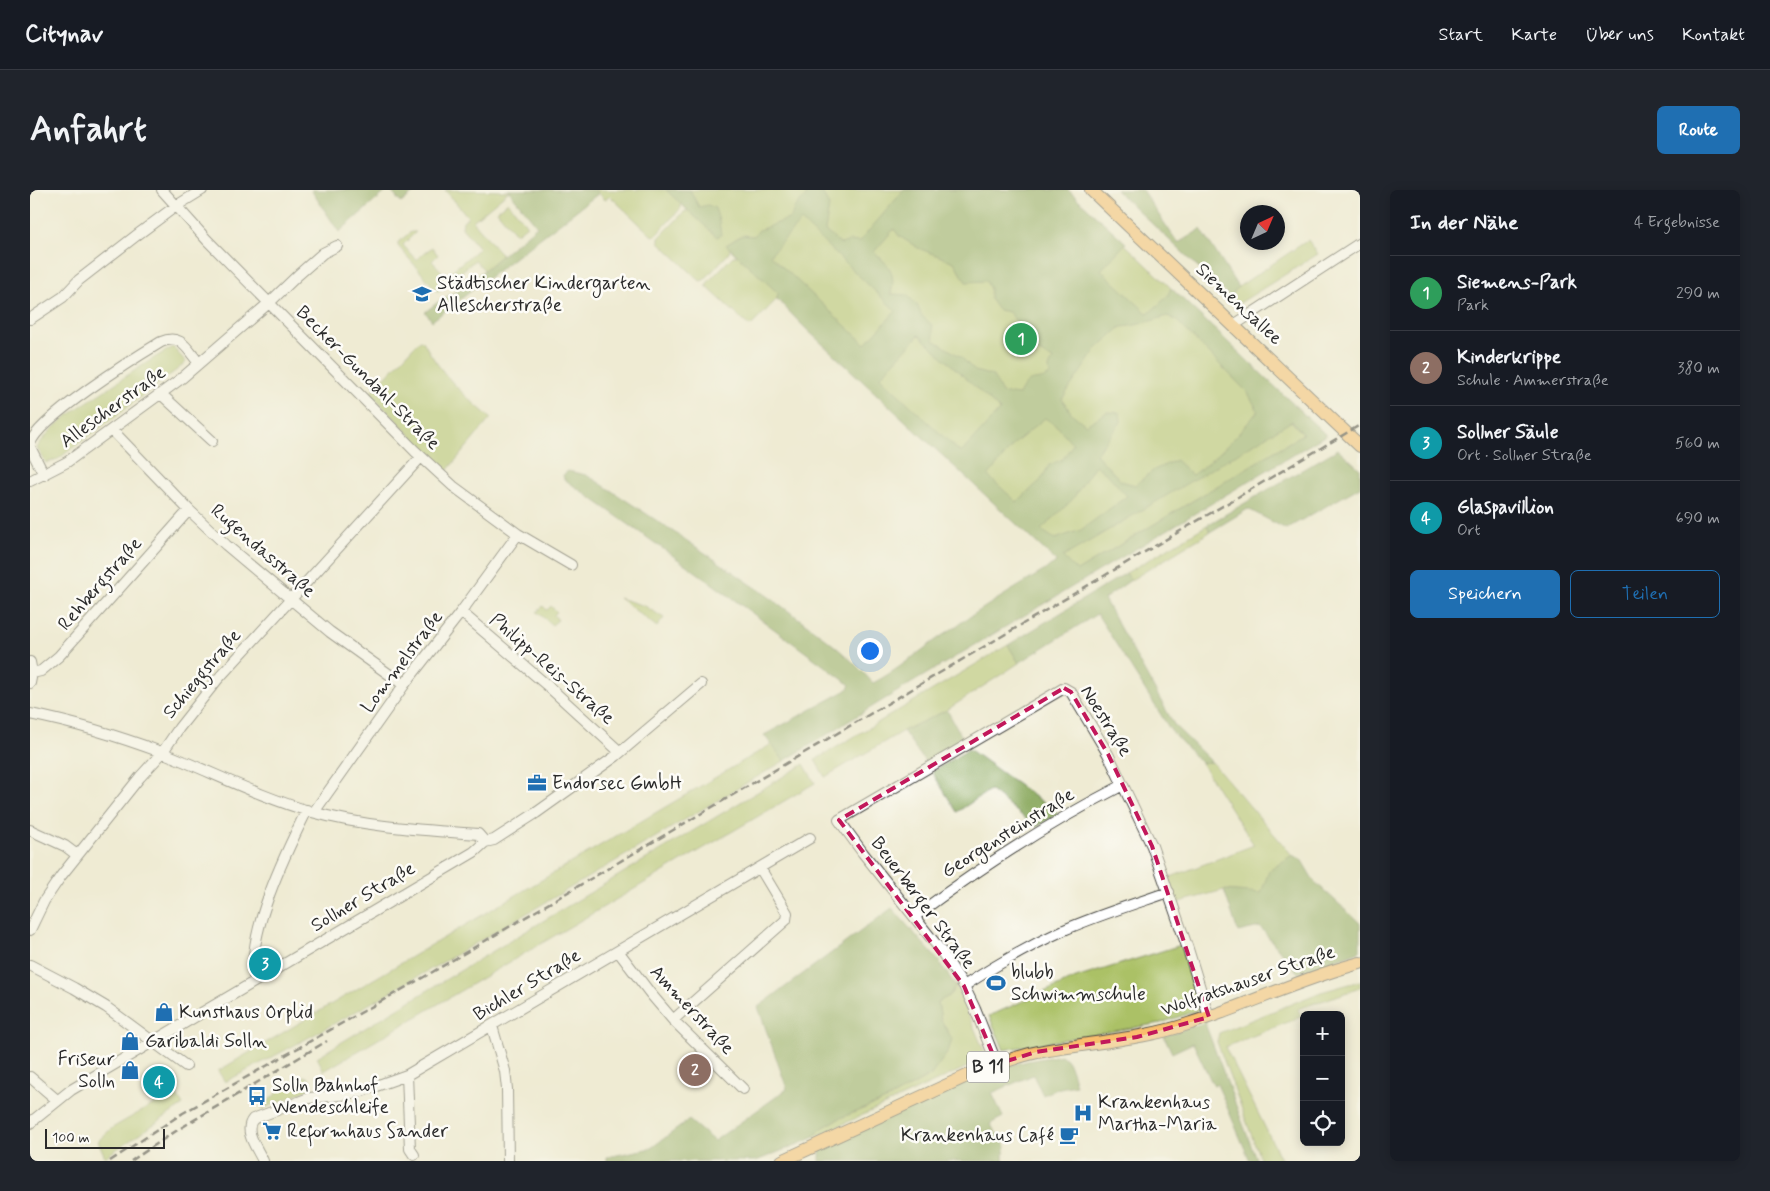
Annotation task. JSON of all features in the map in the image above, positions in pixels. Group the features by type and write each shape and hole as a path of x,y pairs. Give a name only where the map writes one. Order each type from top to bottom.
{"main road":[{"name":"Siemensallee","path":"1091,190 1360,446"},
{"name":"Wolfratshauser Straße","path":"782,1161 997,1064 1036,1052 1136,1037 1191,1024 1313,977 1360,963"}],"street":[{"name":"Becker-Gundahl-Straße","path":"162,190 207,240 421,457 466,496 518,534 570,565"},
{"path":"30,319 63,297 79,280 102,261 176,206 202,190"},
{"path":"1234,325 1360,243"},
{"name":"Allescherstraße","path":"30,481 67,462 161,394 270,302 311,264 337,246"},
{"name":"Allescherstraße","path":"44,475 30,446 35,434 65,408 108,376 161,342 170,339 178,340 199,363"},
{"path":"161,394 212,441"},
{"name":"Rugendasstraße","path":"112,430 189,510 226,545 330,632 404,685"},
{"name":"Schieggstraße","path":"30,930 44,901 60,876 140,777 162,753 217,680 421,457"},
{"name":"Rehbergstraße","path":"31,667 41,671 59,656 189,510"},
{"name":"Lommelstraße","path":"255,981 252,968 259,929 264,911 295,835 310,811 518,534"},
{"name":"Philipp-Reis-Straße","path":"461,612 549,687 620,752"},
{"path":"30,684 31,667"},
{"name":"Sollner Straße","path":"30,1123 57,1100 153,1040 469,855 485,842 494,840 536,813 620,752 701,684"},
{"name":"Noestraße","path":"839,820 1064,688 1071,692 1108,754 1152,846 1209,1016"},
{"path":"30,714 78,724 162,753 271,799 310,811 377,825 478,834 485,842"},
{"name":"Georgensteinstraße","path":"915,916 981,867 1027,838 1085,804 1123,785"},
{"name":"Beuerberger Straße","path":"839,820 869,861 940,948 964,986 997,1064"},
{"path":"30,830 65,846 77,855"},
{"name":"Bichler Straße","path":"263,1161 248,1131 249,1124 253,1119 309,1098 341,1095 407,1075 810,838"},
{"path":"673,1020 786,920 787,913 760,868"},
{"path":"964,986 1030,946 1065,930 1169,892"},
{"name":"Ammerstraße","path":"618,951 673,1020 743,1089"},
{"path":"30,965 106,1007 186,1066"},
{"path":"492,1026 505,1071 508,1161"},
{"path":"407,1075 410,1149 414,1155"},
{"path":"30,1077 57,1100"}],"highlighted area":[{"path":"1064,688 1071,692 1108,754 1152,846 1209,1017 1137,1037 1036,1052 997,1064 964,986 839,820"}],"green space":[{"path":"311,190 388,190 339,232"},
{"path":"390,190 417,190 401,203"},
{"path":"445,190 509,191 473,221 502,255 484,270 475,260 438,292 398,246 398,242 411,232 416,232 403,245 416,260 432,247 438,255 432,261 446,276 479,248 462,228 463,221 468,217"},
{"path":"508,190 595,190 598,194 432,321 425,312 465,286 537,226"},
{"path":"595,190 1068,190 1171,288 1170,292 1303,434 1077,571 778,294 777,299 749,326 707,287 707,283 733,256 737,256 730,249 729,253 704,280 700,281 659,242 659,238 685,211 688,211 681,204 681,208 656,235 652,236 610,196 605,200"},
{"path":"666,190 690,190 699,207 708,205 715,208 721,235 717,237"},
{"path":"807,190 821,190 829,206 825,231 841,244 850,241 859,242 904,190 1068,190 1126,243 1101,270 1148,314 1167,297 1171,288 1326,435 784,761 764,735 847,690 850,685 703,577 564,479 563,475 568,471 586,475 595,480 765,594 849,658 873,683 899,667 966,619 1055,564 1056,561 804,327 777,299 778,293 726,245 742,235 754,236 759,230 791,218 794,208 806,196","holes":["801,221 896,311 865,344 770,255","894,229 899,236 918,248 954,262 966,282 986,281 990,289 990,299 998,310 1009,312 1020,326 1022,336 1033,349 1053,359 1049,368 1050,375 1030,381 1019,395 1002,393 993,376 975,371 961,357 934,340 932,325 922,316 917,305 907,295 891,294 892,275 888,266 874,252","1168,316 1177,321 1248,393 1258,411 1227,445 1192,475 1176,460 1154,470 1135,485 1121,481 1096,454 1121,422 1120,413 1107,412 1086,425 1072,414 1062,399 1096,349 1121,327","919,335 1000,410 961,453 880,377","1045,418 1058,427 1073,444 1063,459 1049,465 1041,480 1017,502 988,476 1014,444","1292,421 1303,434 1077,571 1063,557","1095,465 1109,476 1127,496 1081,530 1055,539 1041,530 1072,500"]},
{"path":"1116,190 1142,190 1178,243 1201,229 1238,287 1230,297"},
{"path":"508,202 527,225 516,234 497,211"},
{"path":"1308,240 1318,254 1235,306 1230,297 1238,287"},
{"path":"420,340 423,341 444,373 453,383 491,418 446,472 370,393"},
{"path":"173,347 186,362 58,459 46,463 37,448 52,429 80,407 133,371"},
{"path":"1338,449 1360,469 1360,487 1286,529 1248,509 1210,532 1207,525"},
{"path":"1207,525 1210,532 1131,580 1126,573"},
{"path":"1126,573 1131,580 1104,599 1175,726 1212,762 1201,763 1171,731 1097,614 1019,663 1008,645"},
{"path":"619,598 645,606 664,618 657,627"},
{"path":"543,606 547,610 551,606 557,612 554,615 558,620 552,625 537,612"},
{"path":"1008,645 1019,663 947,710 903,731 825,777 815,760"},
{"path":"947,710 964,740 925,762 903,731"},
{"path":"772,744 784,761 576,884 437,966 225,1082 218,1071"},
{"path":"969,749 1059,814 1036,827 990,790 957,812 932,772"},
{"path":"1212,762 1292,855 1270,871 1261,894 1224,890 1176,903 1168,878 1254,845 1201,763"},
{"path":"804,764 815,783 324,1071 317,1057"},
{"path":"1292,855 1301,859 1314,881 1360,923 1360,951 1298,973 1260,927 1238,932 1224,890 1261,893 1269,871"},
{"path":"892,908 938,960 956,986 949,996 938,1002 941,1020 952,1039 948,1052 931,1075 888,1099 840,1118 822,1128 811,1139 756,1161 607,1161 607,1157 651,1148 689,1120 714,1141 787,1089 758,1007"},
{"path":"1181,945 1199,1010 1161,1023 1004,1050 989,1016 1076,978"},
{"path":"1360,981 1360,988 1298,1009 1300,1017 1225,1047 1282,1161 1261,1161 1217,1042 1219,1033 1321,992"},
{"path":"956,986 985,1053 983,1059 811,1139 822,1128 840,1118 888,1099 931,1075 952,1039 941,1020 938,1002 949,996"},
{"path":"1206,1022 1257,1161 1250,1161 1217,1084 1213,1085 1193,1043 1172,1053 1164,1036"},
{"path":"1061,1055 1069,1064 1076,1085 1060,1088 1043,1095 1033,1075 992,1093 1003,1117 990,1124 1006,1146 1004,1161 820,1161 820,1150 914,1105 994,1070 1027,1061"},
{"path":"304,1076 309,1078 311,1083 310,1089 262,1109 261,1107 284,1087"},
{"path":"175,1092 183,1105 105,1157 98,1141 112,1128"}],"railway":[{"path":"110,1161 183,1113 424,977 1360,425"},
{"path":"131,1161 179,1129 327,1041"}],"place":[{"name":"Städtischer Kindergarten Allescherstraße","path":"422,294"},
{"name":"Siemens-Park","path":"1021,339"},
{"name":"Endorsec GmbH","path":"537,783"},
{"name":"Sollner Säule","path":"265,964"},
{"name":"blubb Schwimmschule","path":"996,983"},
{"name":"Kunsthaus Orplid","path":"164,1012"},
{"name":"Garibaldi Solln","path":"130,1041"},
{"name":"Friseur Solln","path":"130,1070"},
{"name":"Kinderkrippe","path":"695,1070"},
{"name":"Glaspavillion","path":"159,1082"},
{"name":"Solln Bahnhof Wendeschleife","path":"257,1096"},
{"name":"Krankenhaus Martha-Maria","path":"1083,1113"},
{"name":"Reformhaus Sander","path":"272,1131"},
{"name":"Krankenhaus Café","path":"1069,1135"}]}
